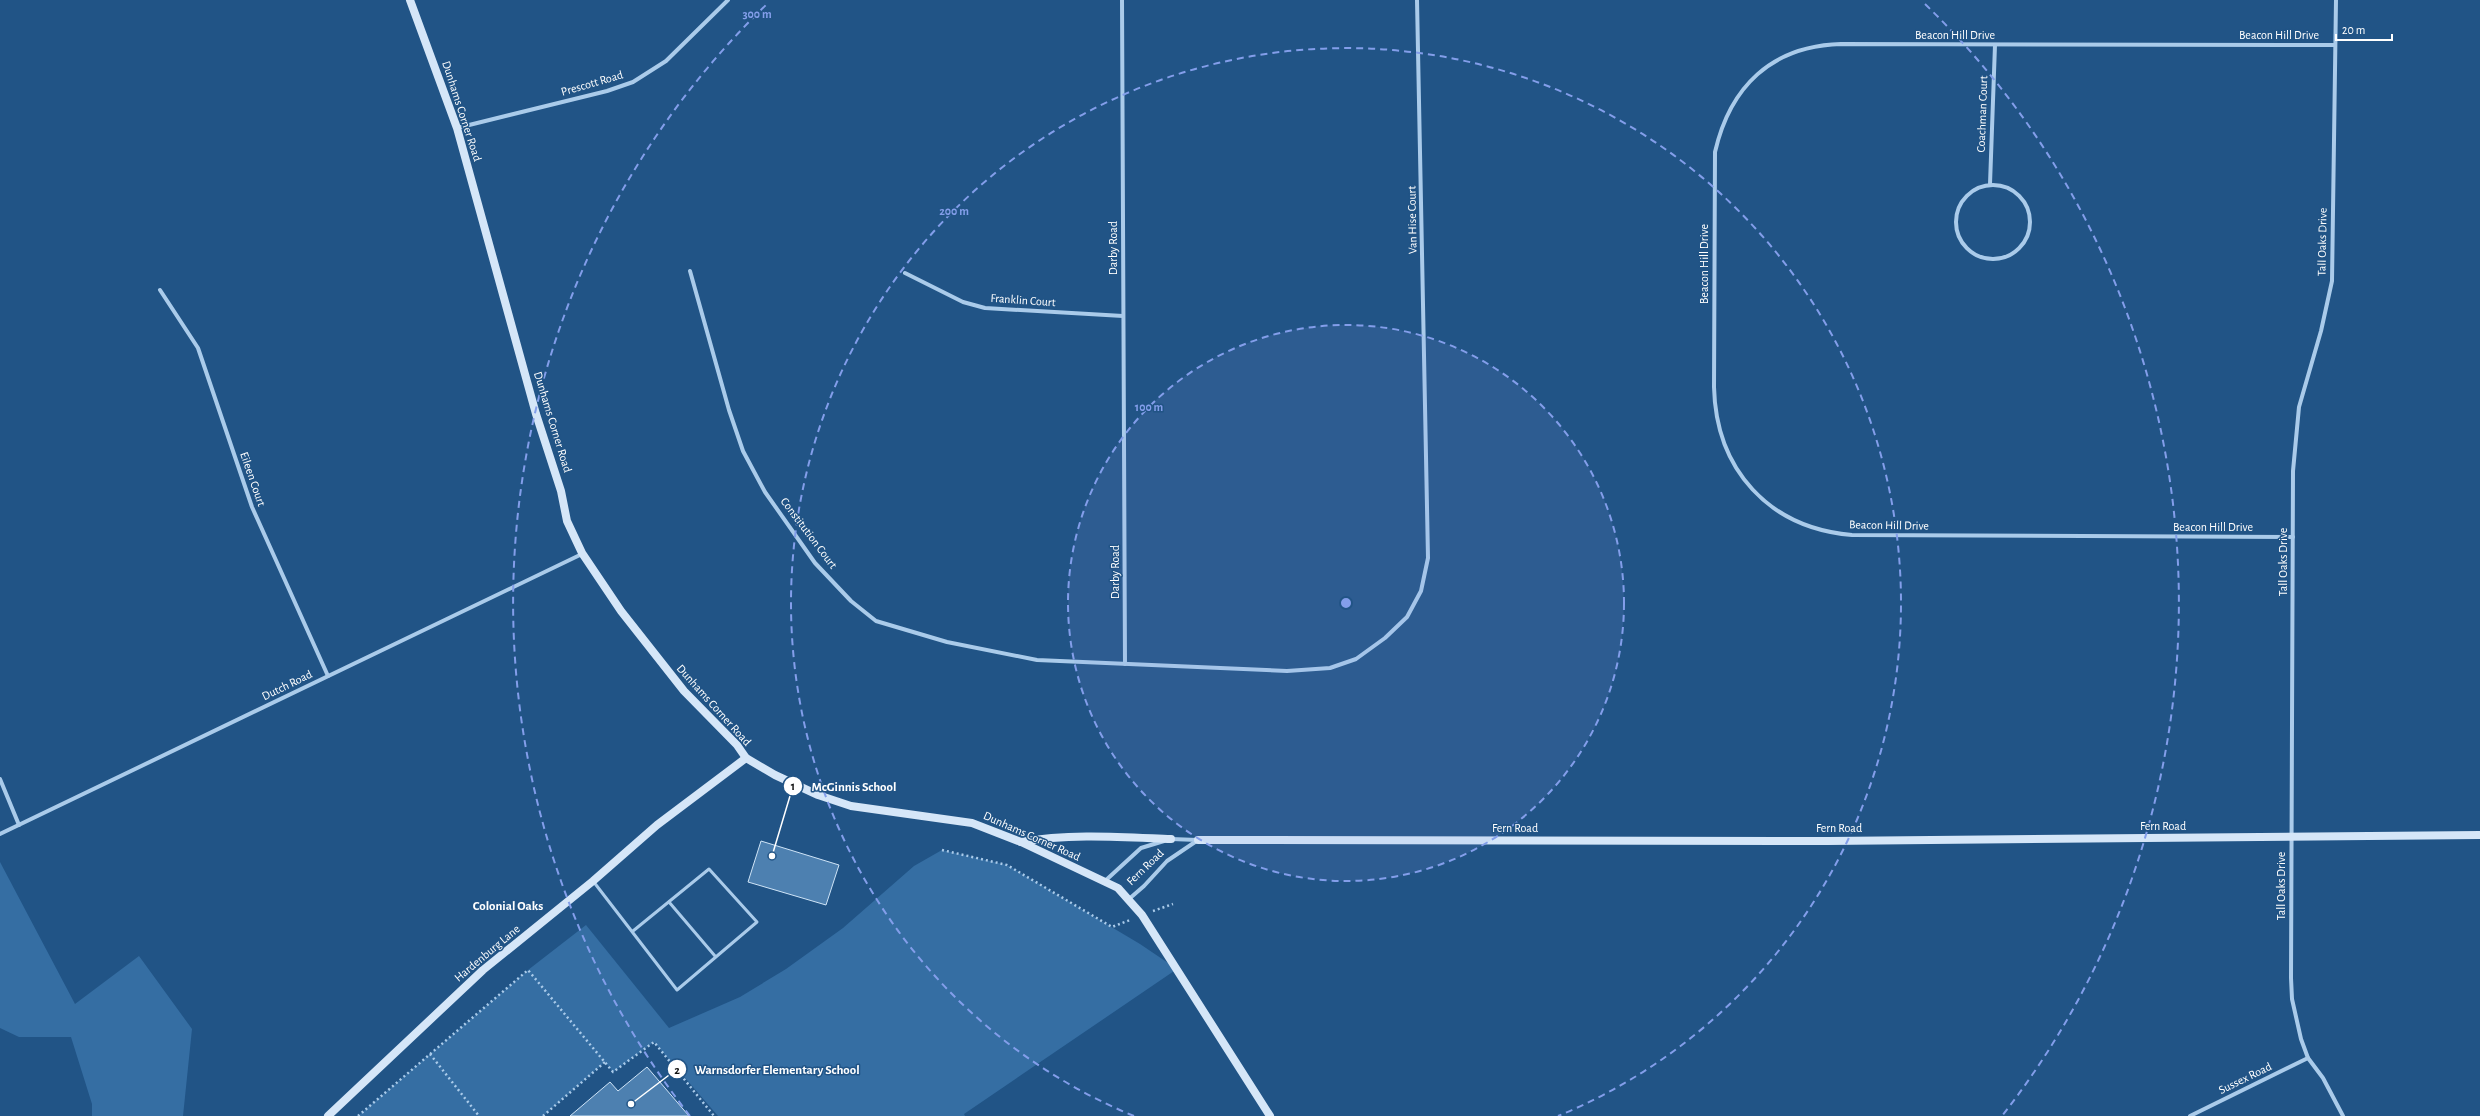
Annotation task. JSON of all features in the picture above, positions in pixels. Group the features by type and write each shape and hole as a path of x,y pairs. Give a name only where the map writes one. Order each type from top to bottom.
{"street":[{"name":"Dunhams Corner Road","path":"410,0 457,128 536,414 562,491 567,521 582,553 621,611 684,691 737,745 746,758 818,796 851,806 972,823 1021,842 1118,888 1142,915 1270,1116"},
{"name":"Prescott Road","path":"457,128 607,91 633,82 666,61 728,0"},
{"name":"Darby Road","path":"1122,0 1125,664"},
{"name":"Van Hise Court","path":"1125,664 1286,670 1330,668 1356,659 1385,638 1407,617 1422,584 1428,558 1427,440 1417,0"},
{"name":"Tall Oaks Drive","path":"2336,0 2332,281 2321,331 2299,407 2293,471 2291,837 2292,999 2295,1019 2308,1058 2323,1078 2343,1116"},
{"name":"Beacon Hill Drive","path":"2293,537 1837,534 1808,527 1781,514 1758,495 1738,472 1724,446 1715,402 1715,152 1726,115 1739,93 1768,66 1790,54 1815,46 1841,44 2335,45"},
{"name":"Coachman Court","path":"1990,184 1994,45"},
{"path":"1990,184 2004,186 2014,191 2023,199 2028,209 2030,221 2029,233 2016,252 2005,258 1993,260 1982,258 1971,253 1957,234 1955,222 1957,211 1962,200 1970,192 1980,186 1990,184"},
{"name":"Constitution Court","path":"690,271 729,410 743,451 765,492 815,563 851,601 876,621 947,642 1037,660 1125,664"},
{"name":"Franklin Court","path":"905,273 963,302 985,308 1123,316"},
{"name":"Eileen Court","path":"160,290 198,348 252,507 328,676"},
{"name":"Dutch Road","path":"0,834 582,553"},
{"name":"Hardenburg Lane","path":"328,1116 483,970 594,881 658,825 746,758"},
{"path":"0,779 19,825"},
{"name":"Fern Road","path":"1104,882 1141,848 1171,839 1828,841 2480,835"},
{"path":"1021,842 1040,839 1084,837 1171,839"},
{"name":"Fern Road","path":"1129,899 1144,886 1167,860 1198,840"},
{"name":"Sussex Road","path":"2190,1116 2308,1058"}],"lane":[{"path":"594,881 677,990 715,956 757,922 709,870 633,931"},
{"path":"669,902 715,956"}],"path":[{"path":"942,850 1007,865 1112,927"},
{"path":"358,1116 528,970 613,1072 654,1042 714,1116"},
{"path":"430,1054 479,1116"},
{"path":"543,1116 605,1062"}],"shaded area":[{"path":"942,850 1007,865 1140,944 1177,969 964,1114 965,1116 718,1116 654,1042 613,1072 605,1062 543,1116 358,1116 528,970 586,925 669,1028 740,997 786,969 843,928 914,866"},
{"path":"0,862 75,1004 139,956 192,1029 183,1116 92,1116 92,1104 71,1037 19,1037 0,1028"}],"building":[{"path":"761,841 839,865 826,905 748,882"},
{"path":"647,1067 689,1116 570,1116 610,1082 618,1091"}],"place":[{"name":"McGinnis School","path":"772,856"},
{"name":"Warnsdorfer Elementary School","path":"631,1104"}],"district":[{"name":"Colonial Oaks","path":"508,906"}]}
